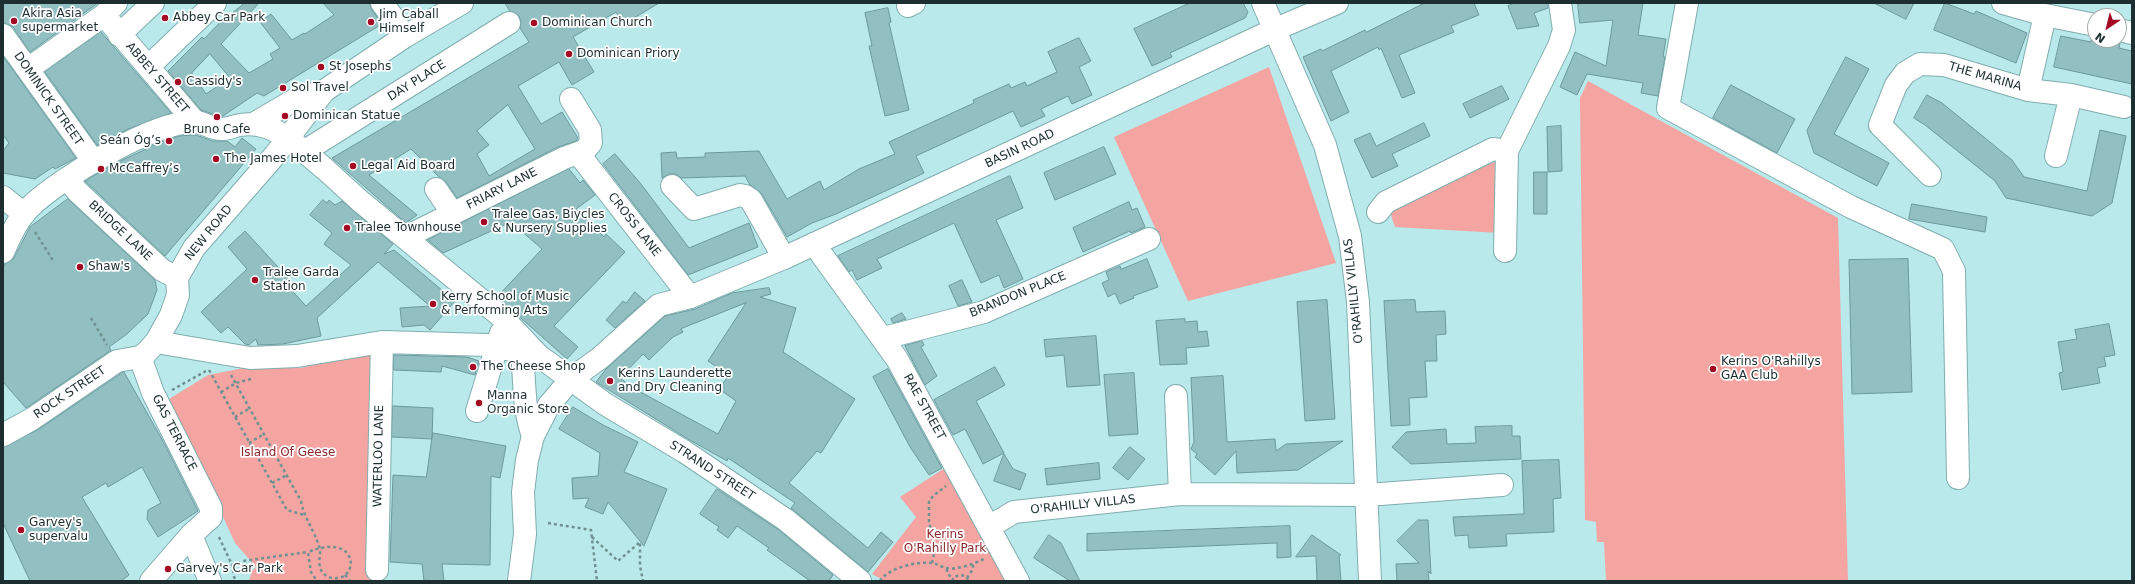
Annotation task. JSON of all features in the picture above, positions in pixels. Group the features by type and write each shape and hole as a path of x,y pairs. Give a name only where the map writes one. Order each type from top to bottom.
{"street":[{"path":"119,35 152,3"},
{"path":"148,66 215,3"},
{"path":"382,3 394,19 404,37"},
{"path":"255,124 296,99 329,87 404,37 462,3"},
{"name":"O'RAHILLY VILLAS","path":"1263,3 1325,145 1350,236 1358,302 1370,581"},
{"name":"BASIN ROAD","path":"519,581 525,534 524,482 527,460 533,436 549,404 577,374 600,358 659,305 690,297 784,258 1337,3"},
{"path":"1505,251 1507,151 1559,46 1564,30 1560,3"},
{"path":"1687,3 1668,108 1851,207 1944,249 1954,271 1958,478"},
{"path":"2003,3 2045,15 2087,24"},
{"path":"28,69 110,9"},
{"name":"ABBEY STREET","path":"110,9 119,35 148,66 195,122"},
{"name":"THE MARINA","path":"2028,90 2045,15"},
{"name":"DAY PLACE","path":"296,145 509,23"},
{"name":"DOMINICK STREET","path":"3,35 94,162"},
{"name":"THE MARINA","path":"1930,175 1880,125 1896,85 1905,73 1920,64 1944,65 2028,90 2071,95 2124,107"},
{"path":"296,145 329,87"},
{"path":"2056,156 2071,95"},
{"path":"571,99 590,130 591,143 579,155"},
{"path":"3,252 24,214 41,197 72,186 94,162 130,142 165,128 195,122 220,129 255,124 269,127 296,145 360,201 504,318 530,355 525,404 527,418 533,436"},
{"name":"NEW ROAD","path":"140,357 156,342 171,315 178,295 177,278 194,248 296,145"},
{"path":"1378,212 1386,202 1493,149 1507,151"},
{"name":"FRIARY LANE","path":"406,238 564,158 579,155"},
{"name":"CROSS LANE","path":"579,155 690,297"},
{"name":"BRIDGE LANE","path":"72,186 162,270 177,278"},
{"path":"672,186 694,209 740,195 751,200 784,258"},
{"path":"436,189 453,214"},
{"path":"3,197 24,214"},
{"name":"BRANDON PLACE","path":"884,338 984,312 1148,239"},
{"name":"RAE STREET","path":"814,244 884,338 960,473 1018,581"},
{"path":"477,411 498,348 504,318"},
{"path":"156,342 186,346 213,353 260,358 297,356 382,342 488,345 530,355"},
{"name":"WATERLOO LANE","path":"377,570 382,342"},
{"name":"STRAND STREET","path":"530,355 577,374 605,404 685,452 786,520 860,581"},
{"name":"ROCK STREET","path":"5,430 32,419 117,361 140,357"},
{"name":"GAS TERRACE","path":"140,357 158,385 213,519"},
{"path":"1176,396 1180,494"},
{"name":"O'RAHILLY VILLAS","path":"989,527 1014,512 1180,494 1367,495 1502,485"},
{"path":"151,581 191,535 213,519"},
{"path":"191,535 210,581"}],"path":[{"path":"24,214 54,262"},
{"path":"91,318 117,361"},
{"path":"158,385 170,392 208,369 287,510 304,515"},
{"path":"232,565 243,561 308,552 320,548 338,547 347,552 351,563 350,568 345,575 341,577 328,577 321,570 319,562 320,548 304,515 301,501 236,384"},
{"path":"235,417 250,408"},
{"path":"249,443 264,434"},
{"path":"932,563 935,549 929,522 929,502 933,496 960,473"},
{"path":"272,483 287,475"},
{"path":"213,519 232,565 235,581"},
{"path":"548,523 591,530 597,581"},
{"path":"592,537 618,561 640,542 640,566 643,581"},
{"path":"880,581 890,572 910,565 932,563 946,569 973,564 1002,551"},
{"path":"308,552 311,572 315,581"},
{"path":"966,578 973,569 973,564"},
{"path":"946,569 952,580 960,575 969,581"},
{"path":"345,575 350,581"},
{"path":"340,581 341,577"}],"green space":[{"path":"1269,67 1336,263 1188,301 1114,137"},
{"name":"Kerins O'Rahillys GAA Club","path":"1588,81 1838,218 1848,581 1606,581 1604,542 1597,542 1596,522 1585,520 1580,98"},
{"path":"1494,162 1498,164 1500,233 1395,227 1391,215 1392,207"},
{"name":"Island Of Geese","path":"374,350 383,581 249,581 252,571 256,567 235,543 169,399 208,375 249,367 301,368"},
{"name":"Kerins O'Rahilly Park","path":"948,466 1008,581 885,581 872,574 916,517 900,497"}],"building":[{"path":"3,3 98,3 30,52 13,27 3,23"},
{"path":"245,3 259,3 221,44 249,73 273,59 270,54 280,48 260,22 271,14 292,40 304,33 305,34 334,15 323,3 369,3 382,24 264,96 257,93 223,116 218,116 201,110 168,71 202,37 204,39 228,14 229,15","holes":["210,54 230,78 206,94 192,73"]},
{"path":"505,3 659,3 624,24 616,12 573,37 594,72 572,85 559,62 518,86 541,124 562,112 578,138 576,141 558,147 457,198 446,182 411,149 369,175 417,215 406,223 332,158 529,42 520,28 521,22 519,16 510,11","holes":["508,105 535,149 489,176 477,154 489,145 477,131"]},
{"path":"1190,3 1243,3 1248,12 1245,18 1170,53 1172,57 1152,66 1134,29"},
{"path":"1425,3 1474,3 1479,15 1451,26 1454,32 1399,55 1415,93 1402,98 1381,48 1379,50 1378,47 1331,71 1349,112 1331,121 1303,57 1321,49 1322,51 1365,30 1366,32"},
{"path":"1515,3 1548,3 1548,8 1534,13 1539,26 1517,29 1508,6"},
{"path":"1578,3 1643,3 1638,35 1666,39 1663,57 1665,57 1658,96 1641,93 1643,83 1587,74 1577,95 1560,87 1575,52 1606,66 1613,20 1580,23"},
{"path":"1874,3 1914,3 1906,19"},
{"path":"1945,3 1974,14 1976,11 2027,33 2016,63 1934,30"},
{"path":"888,8 891,22 889,23 909,110 885,116 869,46 872,46 865,13"},
{"path":"101,32 171,113 128,129 97,145 45,72"},
{"path":"2061,36 2087,41 2087,48 2119,48 2132,51 2132,84 2054,67"},
{"path":"1079,38 1091,61 1079,67 1092,95 1072,104 1068,96 1041,109 1045,116 1021,127 1013,111 916,156 924,173 836,214 812,223 787,237 762,194 750,185 745,176 681,178 676,174 669,174 662,178 661,153 676,152 677,158 705,157 705,153 759,151 787,199 820,181 824,190 859,169 895,154 889,142 974,103 973,100 1009,84 1011,88 1025,82 1027,86 1057,72 1048,52"},
{"path":"3,56 76,158 55,169 53,167 35,179 3,173 3,151 9,143 3,135"},
{"path":"1846,57 1869,69 1834,134 1889,163 1877,186 1814,153 1807,131"},
{"path":"1731,85 1795,119 1777,153 1713,118"},
{"path":"1502,86 1509,99 1470,118 1463,104"},
{"path":"1927,95 1942,103 2012,160 2024,177 2087,191 2100,130 2126,136 2112,203 2092,216 2006,198 1995,181 1925,125 1914,118"},
{"path":"1424,123 1430,136 1392,154 1398,166 1372,178 1354,140 1370,133 1376,146"},
{"path":"1561,126 1562,171 1548,172 1547,127"},
{"path":"196,135 213,141 227,141 235,147 242,138 256,149 165,256 85,181 114,164 161,142 180,136"},
{"path":"1104,147 1116,174 1055,200 1044,173"},
{"path":"615,154 641,184 689,248 749,223 758,247 688,275 603,164"},
{"path":"569,169 580,183 583,180 595,195 576,209 604,237 606,234 625,252 554,326 578,347 567,359 497,297 542,249 511,222 443,253 428,240"},
{"path":"1534,172 1547,172 1547,214 1534,214"},
{"path":"1010,176 1023,208 996,220 1023,279 1004,288 999,275 981,283 954,223 877,259 882,268 857,280 852,270 849,272 838,256"},
{"path":"68,199 155,280 157,290 148,314 127,334 109,347 111,350 26,408 3,382 3,268 5,264 14,258 30,227"},
{"path":"323,200 327,203 329,200 335,205 342,201 393,244 384,254 394,250 455,301 430,330 424,325 402,327 400,308 430,306 378,262 317,318 321,336 283,344 258,345 256,339 249,345 245,344 228,327 221,333 201,312 247,269 228,247 245,231 289,279 285,283 306,306 351,265 324,244 332,233 310,215"},
{"path":"1129,202 1132,210 1137,208 1145,227 1131,233 1130,231 1083,252 1073,228"},
{"path":"1912,204 1987,217 1985,232 1909,219"},
{"path":"1147,259 1158,287 1133,296 1134,298 1120,304 1115,293 1108,297 1102,283 1109,280 1106,272 1120,266 1121,269"},
{"path":"1908,259 1912,392 1852,394 1849,260"},
{"path":"962,280 972,302 958,306 949,286"},
{"path":"769,288 771,294 760,297 796,308 783,352 855,399 821,453 817,451 789,483 868,548 881,532 893,542 868,572 791,508 795,503 728,458 727,461 688,439 596,382 606,369 665,316 695,309 732,293","holes":["746,303 708,361 729,375 719,389 736,401 718,434 633,388 620,378 643,354 649,360 673,337 683,332 681,329"]},
{"path":"635,292 645,301 615,328 606,320 623,301 626,303"},
{"path":"1327,300 1335,419 1305,421 1297,302"},
{"path":"1415,300 1416,312 1445,311 1446,334 1436,335 1437,361 1425,361 1427,397 1409,398 1410,425 1391,426 1384,301"},
{"path":"902,313 906,319 893,323 891,319"},
{"path":"1185,319 1185,322 1197,321 1198,332 1207,331 1209,346 1186,348 1187,364 1160,365 1156,321"},
{"path":"2109,324 2115,355 2104,357 2106,366 2097,368 2100,383 2062,390 2059,373 2063,372 2058,342 2077,339 2075,330"},
{"path":"1096,336 1100,385 1067,387 1064,355 1046,357 1044,340"},
{"path":"922,341 924,345 921,347 937,376 925,385 905,346"},
{"path":"394,355 467,357 479,361 475,375 442,366 441,372 394,370"},
{"path":"995,367 1005,385 976,401 1004,453 983,464 965,429 953,435 934,400"},
{"path":"888,369 942,468 929,475 910,447 873,377"},
{"path":"124,372 164,443 198,511 158,537 147,519 148,510 161,503 142,467 108,487 106,483 82,497 129,575 121,581 30,581 3,523 3,447 39,429"},
{"path":"1134,373 1138,434 1109,436 1104,375"},
{"path":"1223,376 1227,442 1275,439 1276,451 1286,444 1343,441 1298,470 1237,473 1236,451 1215,475 1195,457 1197,454 1191,449 1194,442 1191,378"},
{"path":"393,406 433,408 432,439 392,437"},
{"path":"573,407 603,425 638,442 624,472 667,489 644,546 608,502 603,514 585,507 589,498 573,499 572,478 598,476 600,453 559,429"},
{"path":"1512,426 1512,436 1520,436 1521,459 1411,464 1392,447 1406,432 1446,429 1447,444 1476,443 1475,427"},
{"path":"433,433 506,446 500,478 491,476 490,565 442,564 444,581 424,581 422,564 390,562 393,475 426,477"},
{"path":"1130,447 1145,459 1128,480 1113,468"},
{"path":"1004,454 1013,469 1026,474 1020,490 994,481"},
{"path":"1559,460 1561,498 1553,499 1554,532 1506,534 1507,546 1469,548 1468,535 1455,536 1453,517 1524,514 1522,461"},
{"path":"1099,463 1100,479 1047,485 1045,469"},
{"path":"717,489 779,530 833,575 829,581 810,581 767,550 769,548 737,526 728,538 717,530 719,527 700,514"},
{"path":"1418,520 1428,520 1431,574 1428,571 1429,581 1397,581 1396,564 1419,563 1397,541"},
{"path":"1290,526 1291,557 1277,558 1277,543 1087,551 1087,534"},
{"path":"1049,535 1061,543 1080,581 1070,581 1034,558"},
{"path":"1312,535 1341,555 1339,555 1341,581 1317,581 1316,556 1296,557"}],"place":[{"name":"Abbey Car Park","path":"165,18"},
{"name":"Akira Asia supermarket","path":"14,21"},
{"name":"Jim Caball Himself","path":"371,22"},
{"name":"Dominican Church","path":"534,23"},
{"name":"Dominican Priory","path":"569,54"},
{"name":"St Josephs","path":"321,67"},
{"name":"Cassidy's","path":"178,82"},
{"name":"Sol Travel","path":"283,88"},
{"name":"Dominican Statue","path":"285,116"},
{"name":"Bruno Cafe","path":"217,117"},
{"name":"Seán Óg’s","path":"169,141"},
{"name":"The James Hotel","path":"216,159"},
{"name":"Legal Aid Board","path":"353,166"},
{"name":"McCaffrey’s","path":"101,169"},
{"name":"Tralee Gas, Biycles & Nursery Supplies","path":"484,222"},
{"name":"Tralee Townhouse","path":"347,228"},
{"name":"Shaw's","path":"80,267"},
{"name":"Tralee Garda Station","path":"255,280"},
{"name":"Kerry School of Music & Performing Arts","path":"433,304"},
{"name":"The Cheese Shop","path":"473,367"},
{"name":"Kerins O'Rahillys GAA Club","path":"1713,369"},
{"name":"Kerins Launderette and Dry Cleaning","path":"610,381"},
{"name":"Manna Organic Store","path":"479,403"},
{"name":"Garvey's supervalu","path":"21,530"},
{"name":"Garvey's Car Park","path":"168,569"}]}
